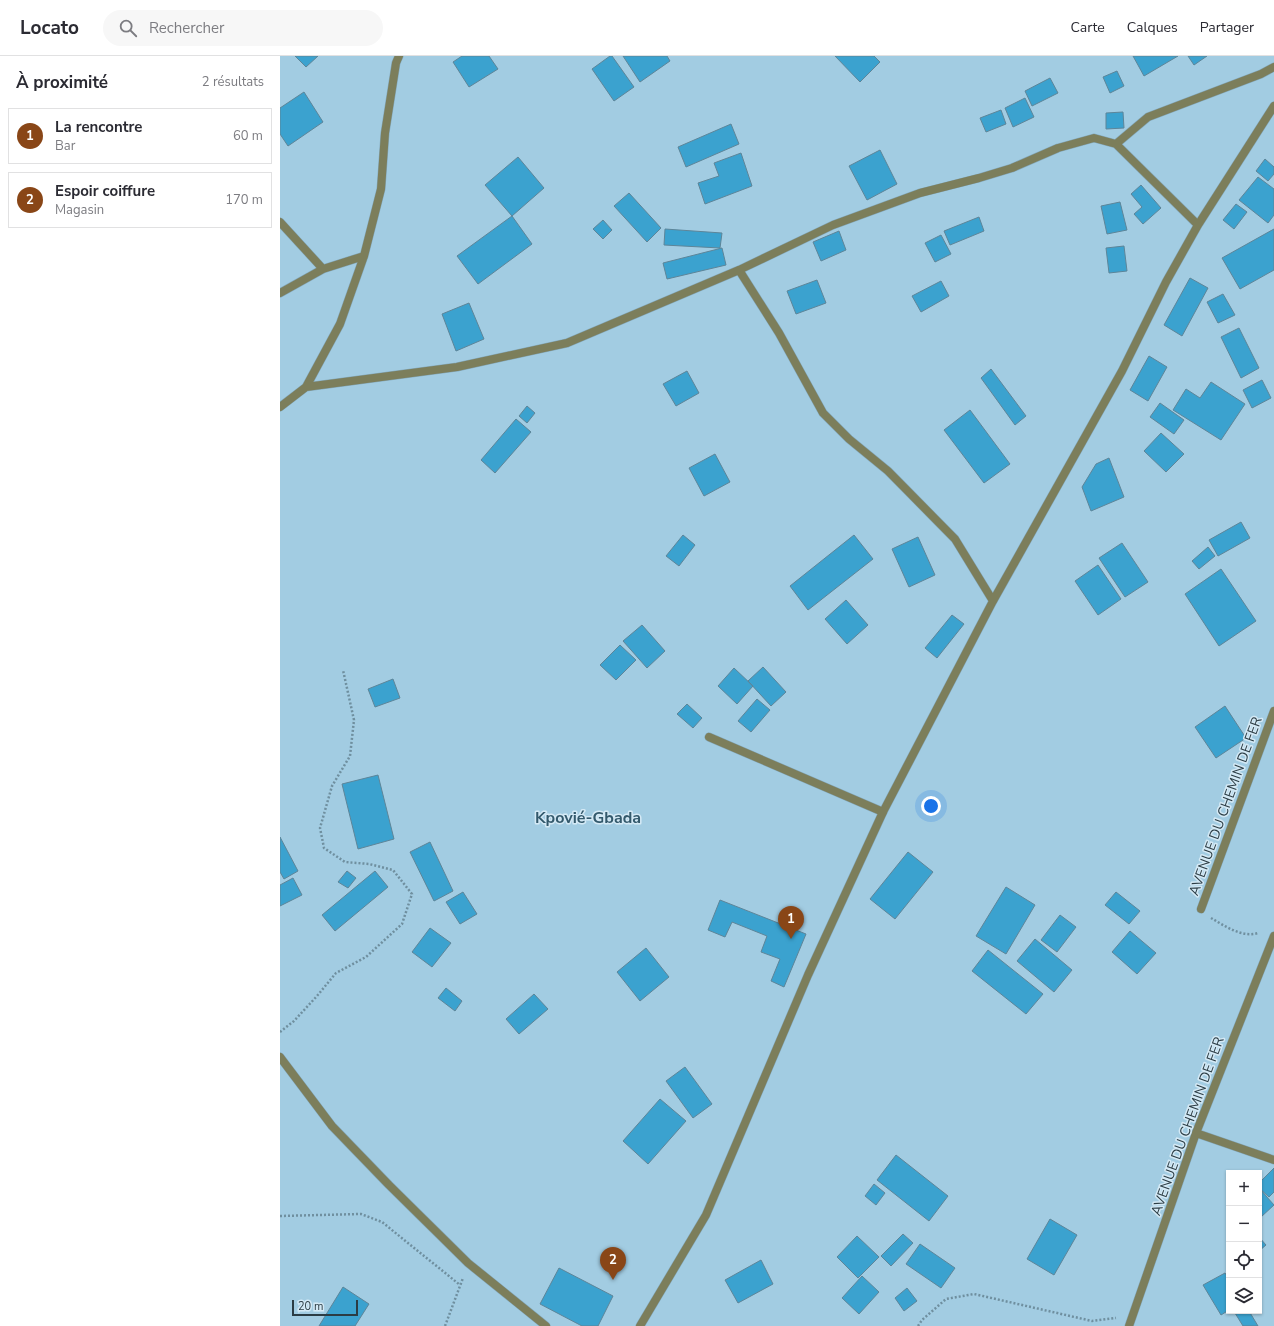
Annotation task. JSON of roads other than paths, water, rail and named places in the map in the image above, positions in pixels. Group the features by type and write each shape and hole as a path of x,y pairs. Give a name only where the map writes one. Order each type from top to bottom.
{"street":[{"path":"280,407 306,387 340,324 364,256 381,189 385,133 396,63 399,56"},
{"path":"1116,144 1148,117 1261,74 1274,67"},
{"path":"640,1326 706,1215 808,975 883,812 993,600 1122,371 1166,282 1198,225 1274,106"},
{"path":"306,387 458,367 566,343 739,270 833,225 920,194 1012,168 1058,148 1094,138 1116,144 1198,225"},
{"path":"280,222 323,270"},
{"path":"280,293 323,270 364,256"},
{"path":"739,270 779,333 823,412 849,440 888,471 955,539 993,600"},
{"name":"AVENUE DU CHEMIN DE FER","path":"1201,909 1274,711"},
{"path":"710,737 883,812"},
{"name":"AVENUE DU CHEMIN DE FER","path":"1129,1326 1196,1133 1274,936"},
{"path":"280,1057 332,1126 389,1185 468,1263 546,1326"},
{"path":"1196,1133 1274,1160"}],"place":[{"name":"La rencontre","path":"791,939"},
{"name":"Espoir coiffure","path":"613,1280"}],"district":[{"name":"Kpovié-Gbada","path":"588,817"}]}
